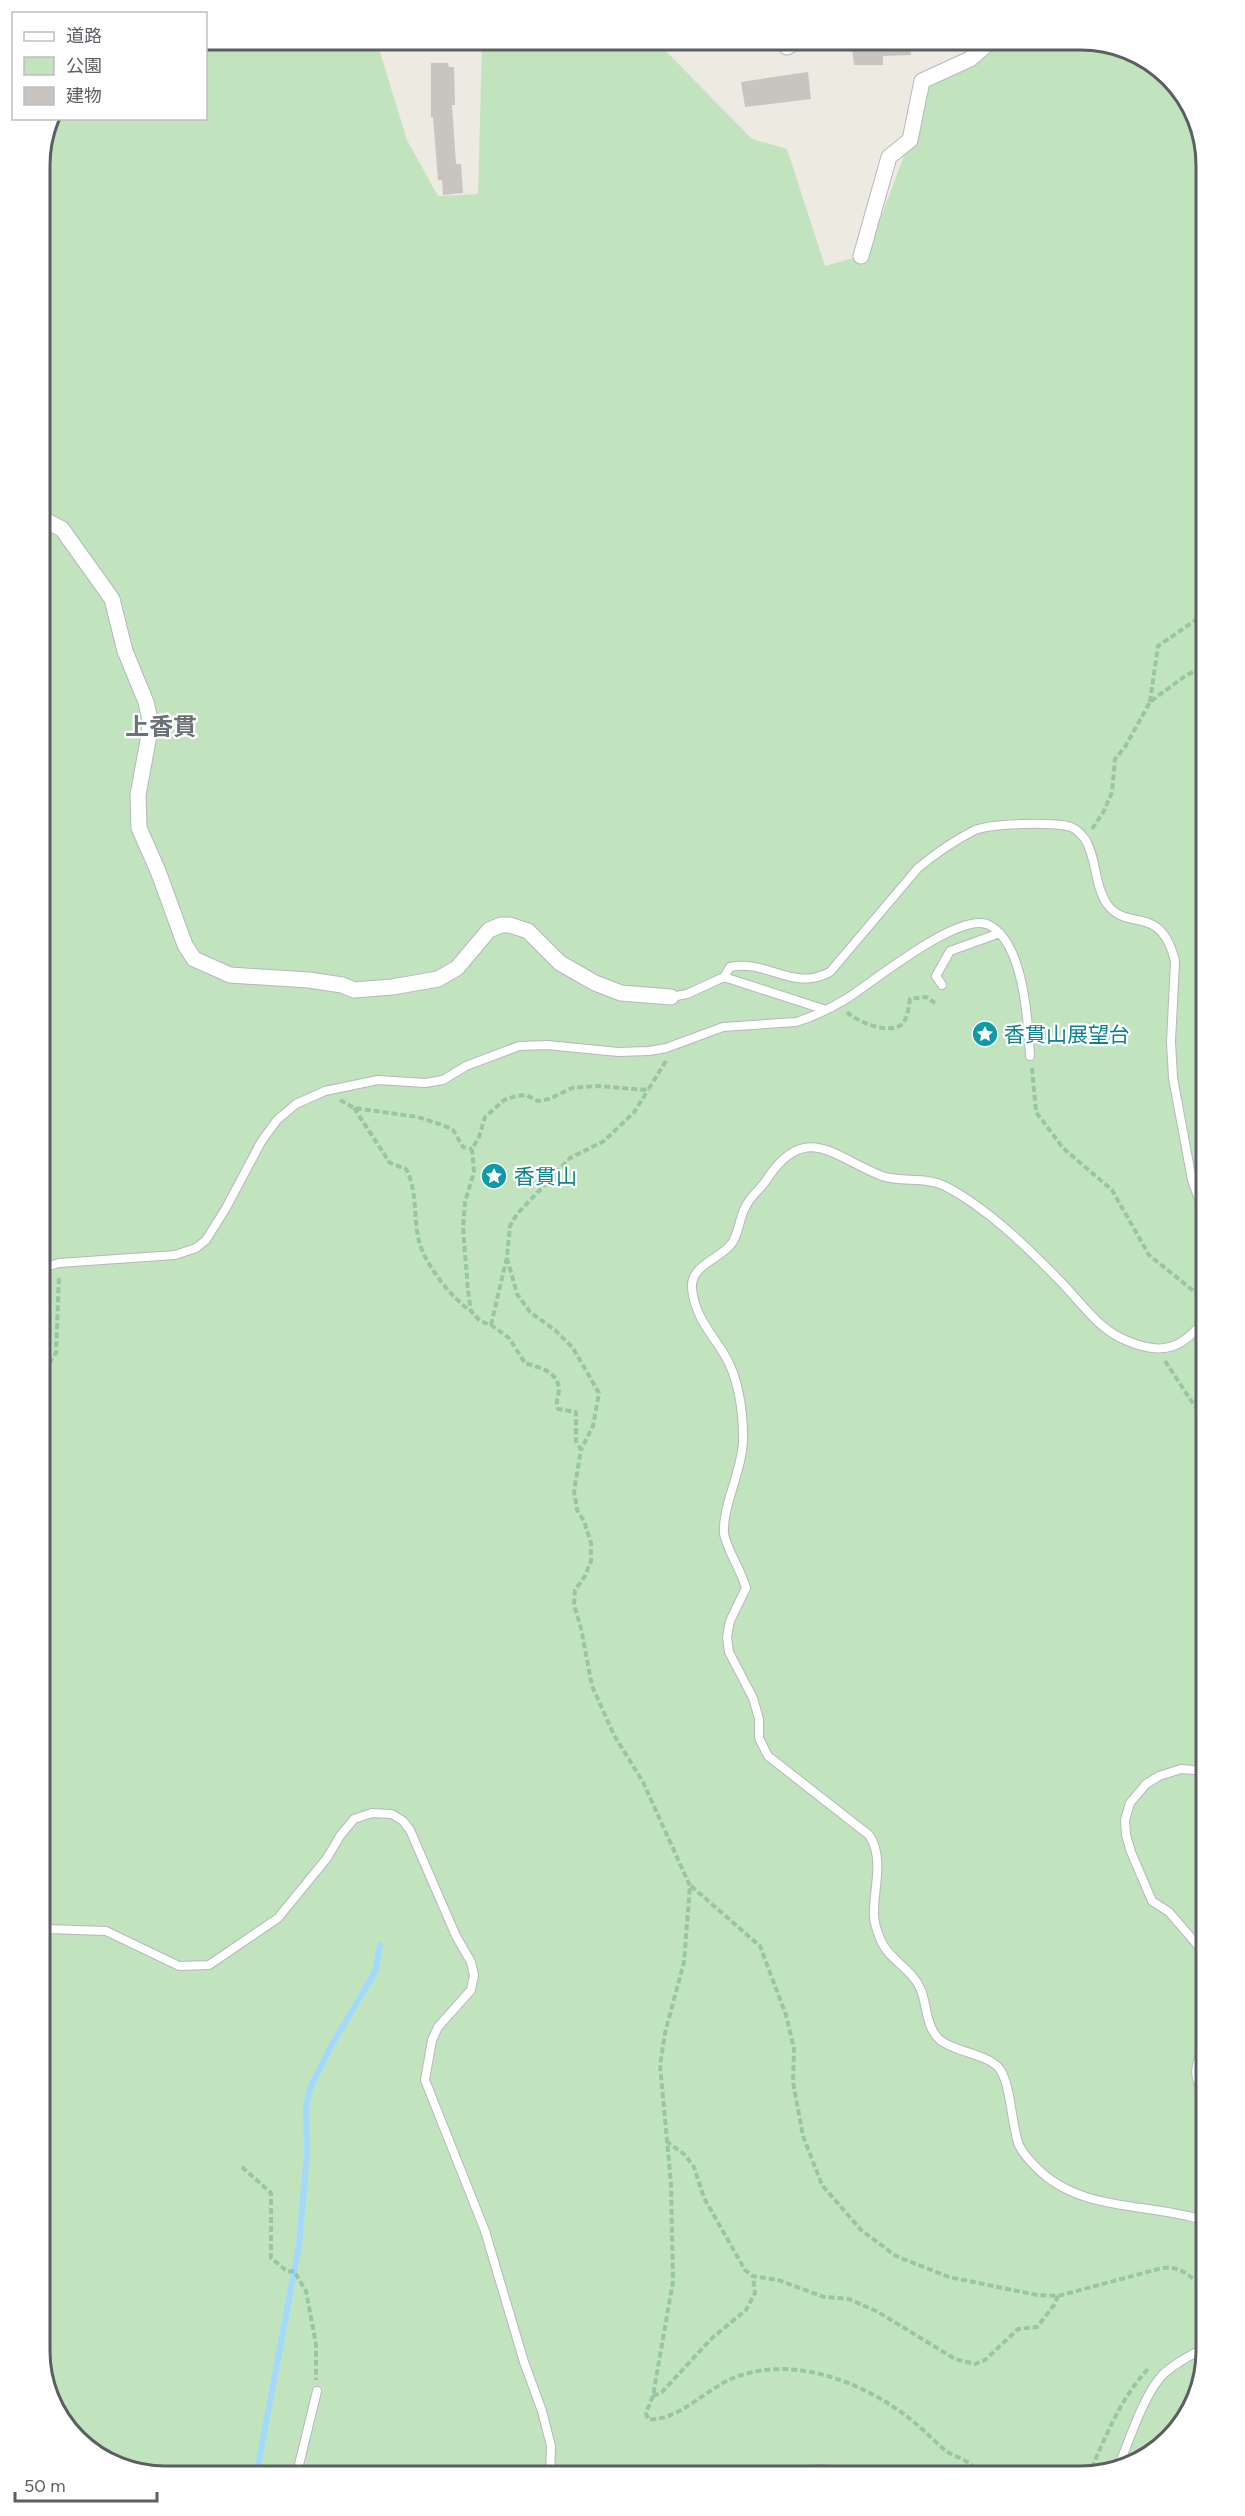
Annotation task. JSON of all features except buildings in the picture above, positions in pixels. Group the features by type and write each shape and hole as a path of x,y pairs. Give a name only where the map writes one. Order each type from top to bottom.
{"street":[{"path":"861,256 889,157 910,140 922,81 970,59 980,50"},
{"path":"50,523 62,529 112,598 125,651 146,702 150,720 138,795 139,828 158,871 174,920 194,959 231,975 309,980 342,985 354,990 392,987 438,979 457,968 489,930 501,925 510,925 528,931 560,963 595,983 621,993 671,997"}],"lane":[{"path":"671,997 687,994 724,978 730,967 740,965 804,980 819,978 830,972 918,868 935,854 977,829 1002,825 1064,826 1078,831 1086,840 1107,904 1127,917 1146,920 1161,929 1173,953 1175,961 1171,1042 1173,1078 1196,1191"},
{"path":"50,1266 59,1263 176,1255 196,1248 206,1240 261,1142 277,1120 296,1104 325,1091 378,1080 424,1083 443,1080 466,1066 519,1046 547,1045 618,1052 666,1048 723,1027 796,1022 844,999 907,956 957,928 987,924 999,933 1009,947 1022,985 1028,1015 1030,1056"},
{"path":"942,985 936,976 950,951 999,933"},
{"path":"724,978 823,1009"},
{"path":"1196,1331 1172,1347 1158,1350 1130,1342 1106,1329 1083,1309 1056,1278 998,1224 944,1186 921,1179 893,1180 839,1153 819,1146 793,1152 778,1162 744,1208 739,1233 729,1248 697,1272 692,1279 694,1302 703,1325 726,1356 739,1396 743,1436 740,1463 725,1519 724,1535 746,1588 730,1621 727,1636 729,1652 753,1698 759,1719 759,1738 768,1756 870,1835 874,1841 878,1879 874,1916 885,1952 912,1973 921,1990 930,2025 940,2040 997,2065 1005,2077 1010,2108 1024,2155 1047,2178 1072,2193 1196,2219"},
{"path":"1196,1770 1181,1769 1159,1776 1146,1784 1130,1803 1125,1820 1131,1852 1152,1901 1168,1912 1196,1944"},
{"path":"50,1929 106,1931 179,1966 209,1965 278,1918 327,1858 339,1836 354,1819 372,1813 392,1814 403,1821 410,1830 474,1976 471,1990 438,2027 432,2040 425,2080 485,2231 524,2362 542,2411 550,2446 550,2466"},
{"path":"1122,2459 1148,2397 1159,2378 1196,2352"},
{"path":"299,2466 316,2391"}],"path":[{"path":"1086,840 1104,811 1112,792 1115,759 1125,747 1150,702 1158,646 1196,620"},
{"path":"1150,702 1196,670"},
{"path":"844,999 848,1013 862,1023 887,1028 902,1024 907,1016 910,999 926,998 935,1003"},
{"path":"491,1325 507,1257 510,1226 517,1214 570,1158 604,1141 635,1111 665,1065 668,1056 666,1048"},
{"path":"1030,1056 1036,1112 1063,1149 1112,1190 1149,1255 1196,1293"},
{"path":"471,1311 463,1228 465,1202 474,1172 472,1149 479,1137 485,1116 504,1100 516,1096 526,1095 538,1101 549,1099 572,1088 597,1086 648,1090"},
{"path":"325,1091 354,1108 418,1117 445,1126 453,1130 463,1147 472,1149"},
{"path":"354,1108 390,1163 406,1168 414,1191 419,1241 425,1255 459,1304 471,1311 480,1322 491,1325 509,1338 525,1364 548,1371 556,1379 559,1390 556,1404 558,1409 576,1412 576,1441 581,1450"},
{"path":"507,1257 517,1294 530,1312 555,1330 573,1348 599,1393 593,1426 581,1450 574,1491 577,1510 584,1521 591,1543 591,1561 585,1576 575,1590 574,1605 581,1628 592,1686 614,1735 643,1782 690,1886 690,1910 684,1962 665,2033 660,2065 671,2184 673,2281 652,2396 646,2413 648,2419 657,2420 679,2410 734,2377 770,2370 797,2369 824,2373 883,2401 905,2415 950,2453 973,2466"},
{"path":"50,1362 56,1353 59,1263"},
{"path":"1158,1350 1196,1408"},
{"path":"690,1886 760,1946 786,2015 794,2049 793,2082 803,2136 822,2185 861,2230 896,2256 949,2277 1008,2291 1058,2296 1173,2267 1179,2268 1196,2281"},
{"path":"666,2141 684,2154 694,2167 704,2198 745,2270 753,2276 778,2280 824,2297 849,2300 878,2312 955,2359 975,2364 985,2361 1018,2329 1037,2327 1058,2296"},
{"path":"242,2167 271,2193 271,2258 288,2272 294,2271 306,2291 316,2344 316,2391"},
{"path":"652,2396 662,2392 712,2338 746,2310 755,2293 753,2276"}],"green space":[{"path":"207,50 379,50 407,140 438,196 478,194 482,50 665,50 752,139 787,149 825,266 867,254 931,77 973,50 1096,50 1111,53 1151,73 1172,94 1187,120 1196,164 1196,2352 1189,2389 1176,2416 1151,2443 1125,2458 1096,2466 149,2466 134,2463 94,2443 73,2422 58,2396 50,2359 50,149 53,134 58,120 207,120"}],"waterway":[{"path":"258,2466 299,2245 307,2155 306,2105 311,2086 330,2048 375,1972 380,1945"}],"place":[{"name":"香貫山展望台","path":"985,1034"},
{"name":"香貫山","path":"494,1176"}],"district":[{"name":"上香貫","path":"161,726"}]}
